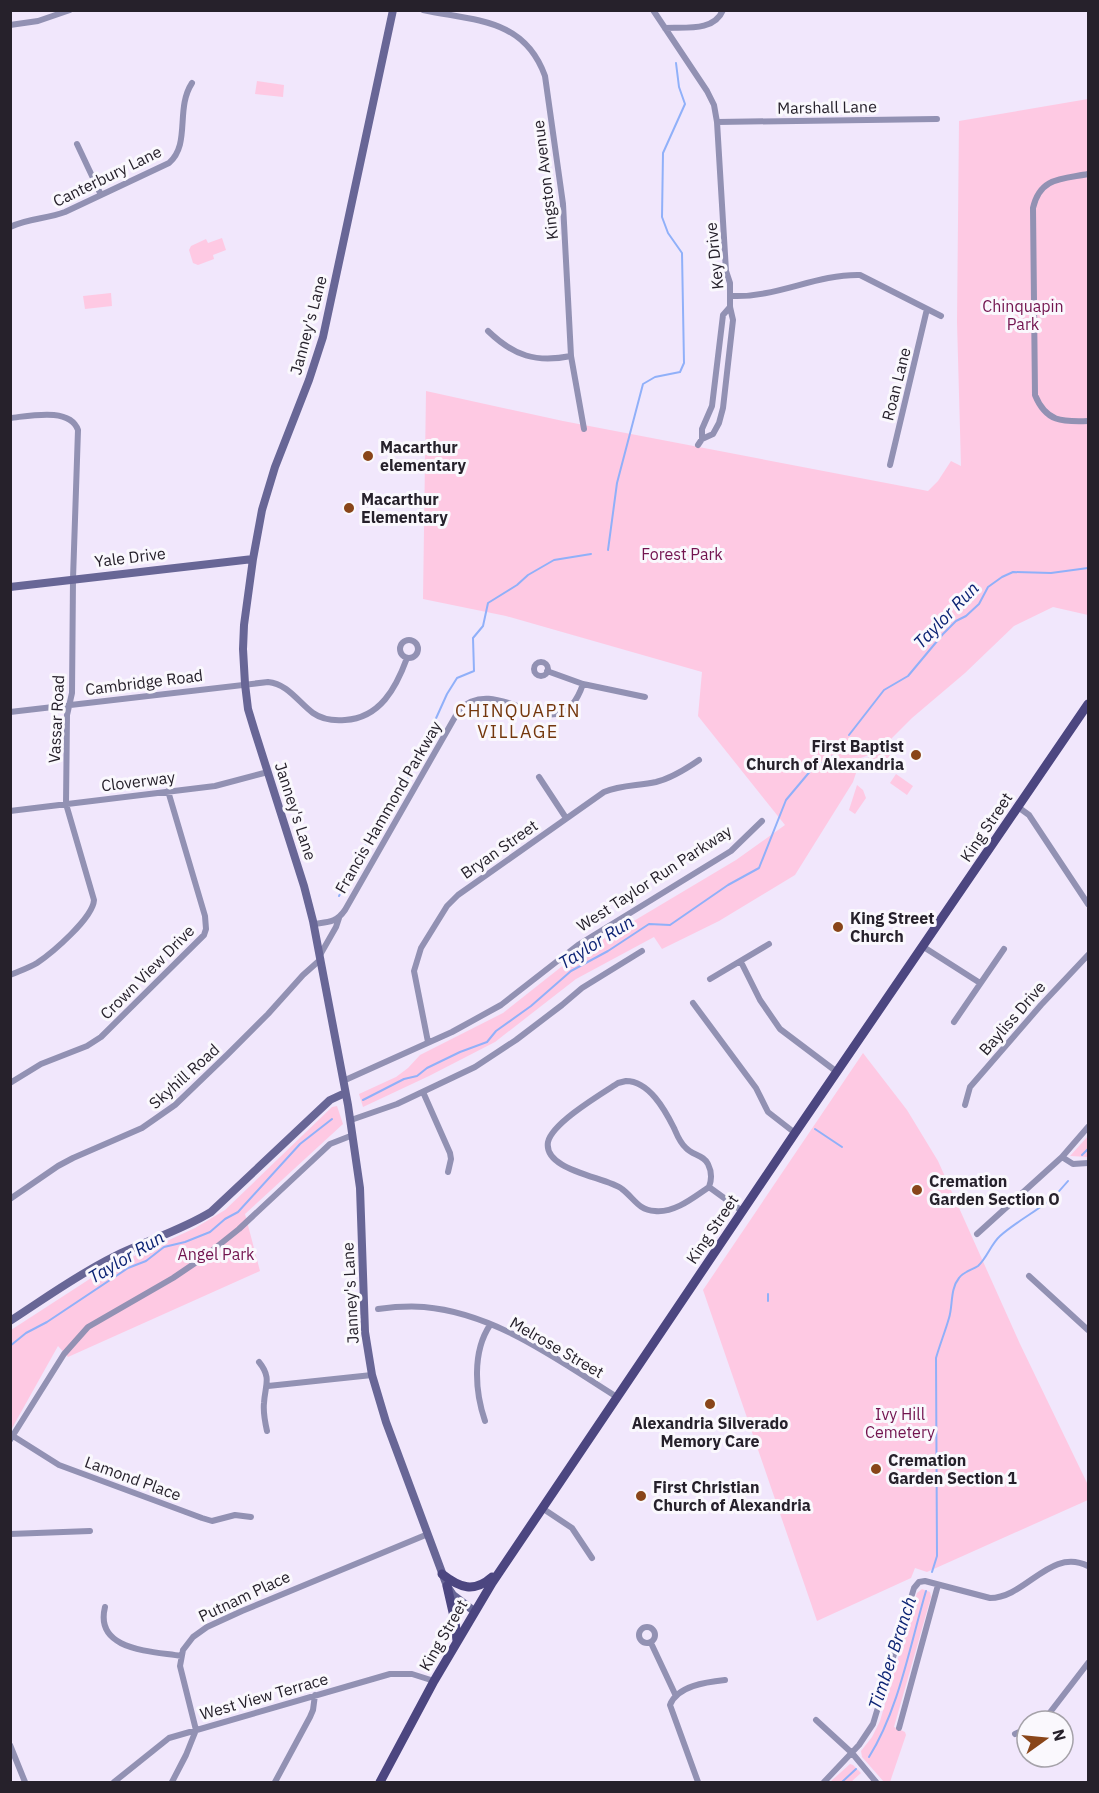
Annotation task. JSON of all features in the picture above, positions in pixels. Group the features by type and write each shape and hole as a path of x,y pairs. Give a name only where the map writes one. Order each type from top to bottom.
{"main road":[{"name":"Janney's Lane","path":"393,10 325,327 309,380 274,467 262,510 253,559 243,649 248,709 314,924 351,1120 362,1219 366,1332 372,1375 386,1422 447,1586 453,1595 474,1611"},
{"name":"Yale Drive","path":"10,587 253,559"},
{"name":"King Street","path":"380,1782 474,1611 742,1211 1089,704"},
{"path":"10,1321 113,1257 187,1226 210,1212 330,1100 345,1093"},
{"path":"442,1574 458,1585 471,1588 483,1584 501,1570"},
{"path":"447,1586 457,1641"}],"street":[{"path":"10,25 38,21 70,10"},
{"name":"Kingston Avenue","path":"423,10 484,21 510,31 531,48 542,68 562,189 571,356 584,429"},
{"name":"Key Drive","path":"653,10 714,105 726,271 732,296 762,295 817,281 860,275 941,316"},
{"path":"665,28 698,27 713,23 721,16 723,10"},
{"name":"Canterbury Lane","path":"10,227 26,221 55,216 176,157 181,142 184,96 192,83"},
{"name":"Marshall Lane","path":"717,122 937,119"},
{"path":"77,144 101,195"},
{"path":"1089,174 1045,185 1036,198 1033,208 1035,395 1039,406 1054,419 1089,421"},
{"path":"730,307 723,315 712,406 702,429 700,442 713,434 723,408 733,334 730,307 732,296"},
{"name":"Roan Lane","path":"890,465 927,309"},
{"path":"488,331 516,351 530,357 546,359 571,356"},
{"name":"Vassar Road","path":"10,418 61,416 73,421 78,430 72,693 67,715 66,804 93,895 93,906 84,921 48,955 10,975"},
{"name":"Cambridge Road","path":"10,712 274,682 289,690 318,716 330,720 349,720 366,715 380,706 389,695 407,658"},
{"path":"547,671 583,684 645,697"},
{"name":"Francis Hammond Parkway","path":"320,957 339,918 459,710 466,704 486,697 543,714 566,711 573,705 583,684"},
{"name":"Bryan Street","path":"428,1042 414,971 427,940 452,899 604,792 620,786 657,782 683,771 699,760"},
{"name":"Cloverway","path":"10,811 214,786 268,772"},
{"path":"539,777 566,818"},
{"name":"Crown View Drive","path":"10,1083 41,1064 87,1046 101,1037 204,935 206,916 168,791"},
{"path":"1018,807 1029,815 1089,904"},
{"name":"West Taylor Run Parkway","path":"343,1081 501,1005 578,945 730,851 762,821"},
{"name":"Francis Hammond Parkway","path":"314,924 326,923 339,918"},
{"path":"710,979 770,944"},
{"path":"922,946 980,983"},
{"path":"954,1022 1004,949"},
{"path":"351,1120 397,1104 495,1056 582,988 642,951"},
{"name":"Bayliss Drive","path":"965,1104 970,1087 1041,1005 1089,955"},
{"name":"Skyhill Road","path":"10,1198 73,1158 142,1128 175,1105 268,1014 320,957"},
{"path":"741,962 760,1000 780,1029 837,1072"},
{"path":"693,1003 756,1088 768,1112 795,1133"},
{"path":"632,1081 645,1088 661,1106 686,1148 707,1162 712,1175 709,1186 672,1209 655,1212 637,1205 622,1189 584,1176 561,1163 551,1154 548,1143 550,1137 572,1114 618,1083 632,1081"},
{"path":"423,1092 450,1152 448,1172"},
{"path":"977,1234 1062,1157 1089,1127"},
{"path":"12,1438 50,1374 69,1346 83,1332 100,1319 173,1278 204,1257 239,1229 330,1144 353,1135"},
{"path":"1062,1157 1073,1164 1089,1163"},
{"path":"709,1186 742,1211"},
{"path":"1029,1276 1089,1330"},
{"name":"Melrose Street","path":"378,1309 403,1306 463,1314 525,1340 617,1397"},
{"path":"485,1422 479,1403 478,1367 484,1334 490,1324"},
{"path":"259,1362 265,1370 268,1386 264,1400 267,1431"},
{"path":"268,1386 372,1375"},
{"name":"Lamond Place","path":"12,1438 59,1465 202,1518 212,1521 235,1515 251,1517"},
{"path":"543,1508 572,1528 592,1558"},
{"path":"10,1534 90,1531"},
{"name":"Putnam Place","path":"181,1656 193,1637 207,1627 294,1588 428,1534"},
{"path":"824,1782 852,1754 873,1724 914,1588 923,1581 997,1598 1014,1591 1058,1564 1070,1562 1089,1566"},
{"path":"899,1728 938,1585"},
{"path":"105,1607 103,1616 105,1624 115,1641 121,1645 181,1656 180,1672 196,1730 172,1782"},
{"path":"651,1642 675,1694"},
{"path":"1053,1709 1089,1663"},
{"name":"West View Terrace","path":"114,1782 169,1738 383,1676 402,1672 434,1681"},
{"path":"698,1782 670,1705 675,1694 706,1682 724,1680"},
{"path":"275,1782 313,1710 315,1695"},
{"path":"816,1720 852,1754 876,1782"},
{"path":"10,1745 25,1782"}],"green space":[{"path":"257,81 284,85 283,97 255,94"},
{"path":"1088,99 1088,615 1053,607 1014,626 879,751 861,758 853,782 795,875 719,921 662,949 654,937 576,979 495,1042 363,1107 359,1094 396,1077 420,1055 503,1013 575,956 736,860 785,825 698,716 702,672 506,616 423,599 426,391 563,421 928,491 938,481 951,461 961,466 957,322 959,121"},
{"path":"222,238 226,250 213,255 214,259 198,265 193,263 189,250 191,246 206,239 208,243"},
{"path":"111,293 112,306 85,309 83,296"},
{"path":"888,744 894,748 888,759 880,769 872,771 866,762 869,756 881,751"},
{"path":"896,774 913,786 907,795 890,783"},
{"path":"857,785 863,790 866,798 855,814 849,810"},
{"name":"Ivy Hill Cemetery","path":"863,1053 907,1110 938,1161 1020,1344 1088,1485 1088,1500 927,1572 915,1568 911,1578 817,1621 703,1290"},
{"name":"Angel Park","path":"337,1106 343,1124 245,1214 260,1271 68,1357 58,1346 11,1430 11,1330 102,1271 195,1228 225,1210 332,1107"},
{"path":"1088,1136 1088,1157 1070,1156"},
{"path":"922,1589 930,1592 931,1597 894,1727 905,1732 906,1735 890,1782 884,1782 862,1757 861,1751 872,1737 880,1721 917,1593"},
{"path":"850,1764 861,1773 851,1782 830,1782"}],"waterway":[{"path":"608,550 617,483 643,384 655,377 680,372 684,363 682,253 668,233 662,217 663,153 685,104 679,87 676,63"},
{"path":"339,896 373,830 394,805 447,694 457,678 474,671 473,638 483,626 488,603 554,560 591,554"},
{"name":"Taylor Run","path":"849,735 884,690 908,676 943,634 979,604 988,587 1002,577 1013,572 1051,573 1088,568"},
{"name":"Taylor Run","path":"363,1100 404,1079 417,1076 427,1068 460,1052 487,1042 496,1031 531,1006 571,971 608,951 649,924 670,925 728,885 759,868 786,800 812,769 833,756"},
{"name":"Taylor Run","path":"10,1346 26,1333 47,1322 128,1268 146,1261 164,1247 210,1232 225,1219 238,1212 300,1144 332,1119"},
{"path":"815,1129 842,1147"},
{"name":"Timber Branch","path":"1082,1155 1088,1149"},
{"name":"Timber Branch","path":"932,1572 937,1556 936,1358 949,1318 954,1287 961,1276 981,1263 1000,1236 1044,1205 1068,1181"},
{"path":"768,1294 768,1301"},
{"name":"Timber Branch","path":"869,1757 896,1698 926,1591"},
{"name":"Timber Branch","path":"842,1782 856,1769"}],"place":[{"name":"Macarthur elementary","path":"368,456"},
{"name":"Macarthur Elementary","path":"349,508"},
{"name":"First Baptist Church of Alexandria","path":"916,755"},
{"name":"King Street Church","path":"838,927"},
{"name":"Cremation Garden Section O","path":"917,1190"},
{"name":"Alexandria Silverado Memory Care","path":"710,1404"},
{"name":"Cremation Garden Section 1","path":"876,1469"},
{"name":"First Christian Church of Alexandria","path":"641,1496"}],"district":[{"name":"CHINQUAPIN VILLAGE","path":"518,720"}],"park label":[{"name":"Chinquapin Park","path":"1023,315"},
{"name":"Forest Park","path":"682,554"}]}
